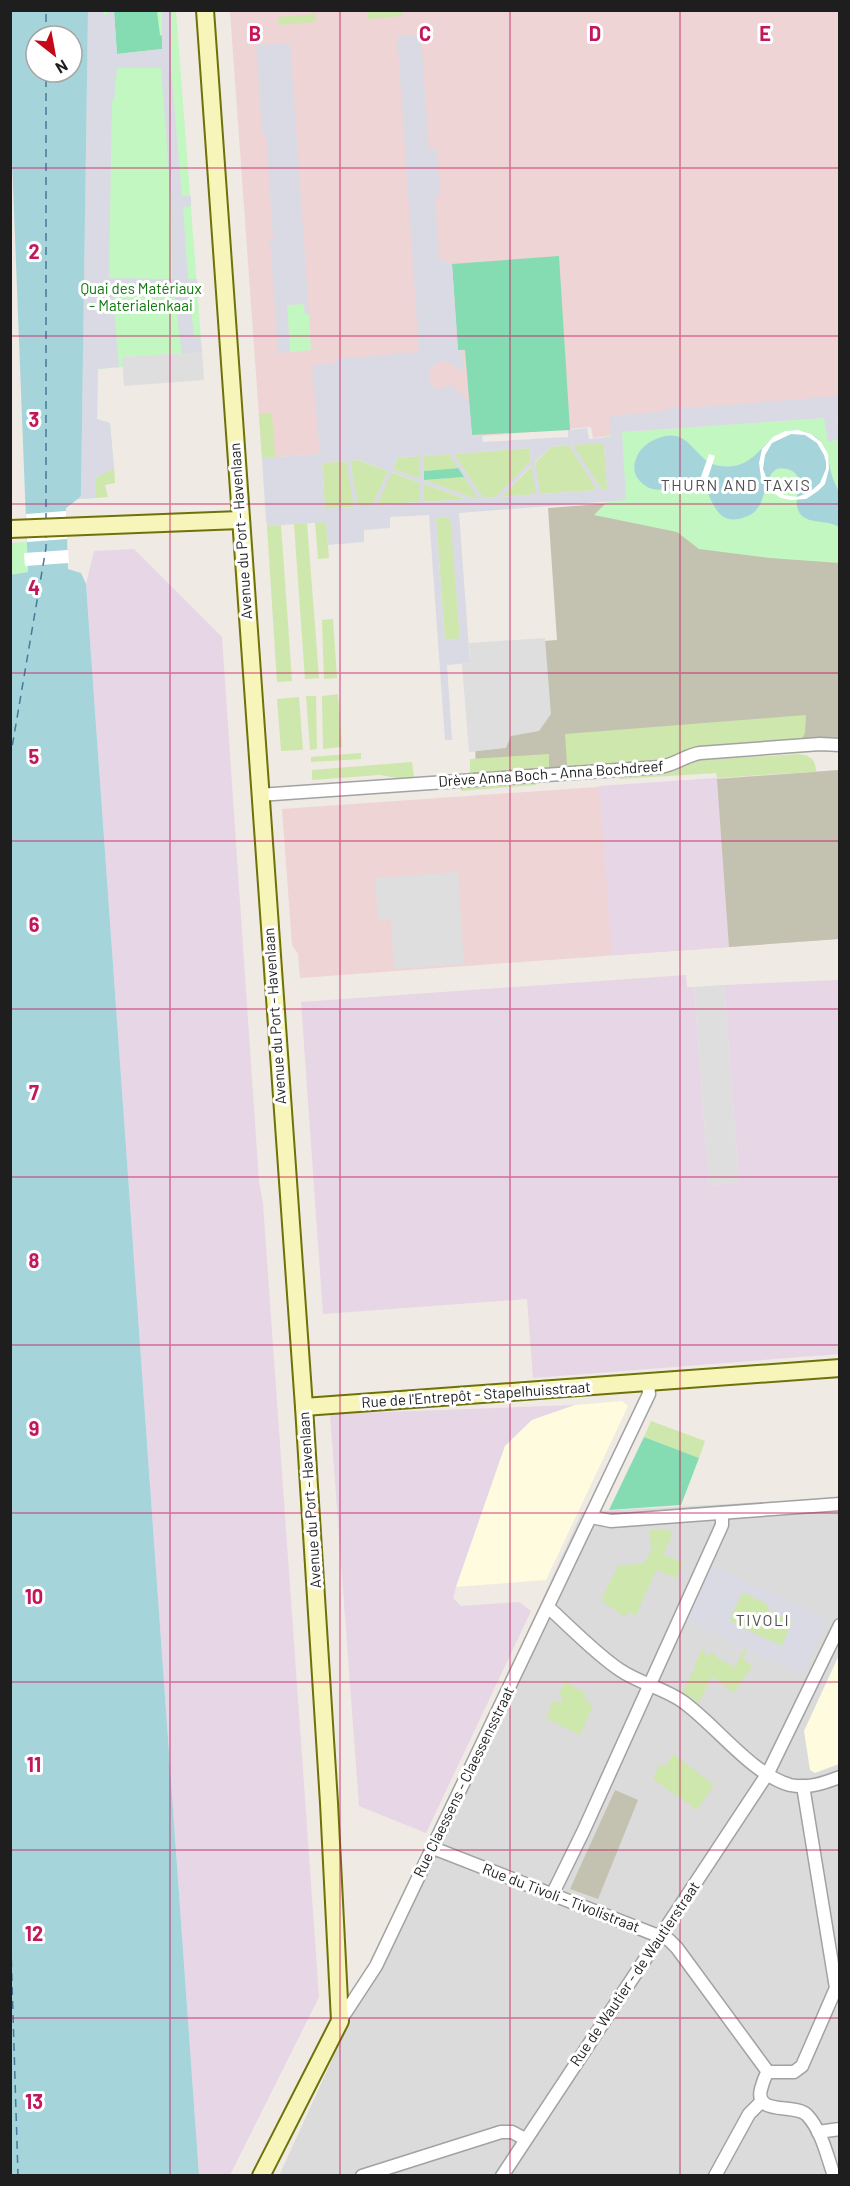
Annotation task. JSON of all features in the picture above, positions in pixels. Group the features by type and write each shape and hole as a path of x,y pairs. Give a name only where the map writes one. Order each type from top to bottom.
{"street":[{"name":"Avenue du Port - Havenlaan","path":"205,10 304,1407 340,2021"},
{"path":"19,529 67,525 126,526 240,520"},
{"name":"Drève Anna Boch - Anna Bochdreef","path":"259,795 660,767 673,764 688,755 700,753 820,744 840,745"},
{"name":"Rue de l'Entrepôt - Stapelhuisstraat","path":"304,1407 840,1368"},
{"name":"Rue Claessens - Claessensstraat","path":"261,2175 340,2021 375,1968 649,1394 648,1381"},
{"path":"591,1517 611,1521 840,1504"},
{"path":"552,1895 583,1832 722,1525 722,1513"},
{"path":"548,1607 616,1667 680,1700 747,1758 768,1773 790,1785 803,1786 815,1786 840,1777"},
{"name":"Rue de Wautier - de Wautierstraat","path":"501,2175 768,1773 840,1625"},
{"path":"803,1786 836,1988 807,2058 798,2070 768,2072 760,2094 762,2101 768,2106 798,2110 807,2115 818,2132 834,2175"},
{"name":"Rue du Tivoli - Tivolistraat","path":"433,1848 669,1940 768,2072"},
{"path":"715,2175 749,2114 762,2101"},
{"path":"818,2132 840,2129"},
{"path":"362,2175 501,2132 512,2132 525,2139"}],"shaded area":[{"path":"88,11 104,11 103,15 107,15 108,11 114,11 117,54 162,49 162,11 171,11 171,68 182,196 191,196 191,206 183,207 188,279 197,279 198,290 189,291 194,337 200,337 202,352 182,354 174,292 113,296 119,367 98,369 97,419 110,423 114,468 96,478 96,498 78,499 81,494","holes":["117,68 161,68 171,201 172,279 109,278 112,101 114,100"]},
{"path":"230,11 839,11 839,417 622,432 593,438 591,427 472,437 425,447 262,458"},
{"path":"397,35 421,36 429,150 437,150 440,196 435,197 439,259 445,259 445,264 452,264 458,350 462,350 463,368 458,371 446,361 436,363 429,371 429,382 440,391 440,388 452,385 469,401 472,437 482,436 483,442 568,437 568,430 587,428 589,439 611,437 610,416 664,411 687,406 688,408 839,396 839,415 837,416 839,439 828,442 824,418 622,432 626,500 459,513 470,663 447,665 452,740 445,740 429,515 390,517 390,528 364,530 364,542 328,545 326,522 267,526 266,520 262,458 320,454 312,365 336,363 336,359 419,352","holes":["604,443 607,489 602,490 573,445","569,445 597,490 540,494 535,462 551,447","529,448 531,461 496,497 483,498 454,454","449,454 478,498 424,480 424,456","420,456 420,479 393,469 398,458","359,460 388,471 372,506 358,506 350,461","346,461 354,507 325,509 322,463","531,466 536,494 502,497","392,472 420,483 420,502 377,505","424,484 464,498 424,502","450,517 460,638 445,640 436,518"]},
{"path":"290,43 309,314 305,314 304,304 287,305 290,352 278,353 270,240 273,240 266,134 262,134 256,45"},
{"path":"202,352 204,380 124,386 122,357"},
{"path":"641,501 839,548 839,739 705,747 662,761 476,774 472,646 557,640 548,508"},
{"path":"134,549 222,637 259,1182 263,1204 319,1997 230,2175 199,2175 86,584 94,551"},
{"path":"545,638 551,714 539,731 511,736 506,748 469,752 462,664 470,663 469,643"},
{"path":"839,770 839,939 300,978 298,954 292,945 282,809"},
{"path":"839,770 839,939 729,947 717,779"},
{"path":"717,778 729,947 612,955 599,786"},
{"path":"458,872 464,964 394,969 391,920 378,920 375,878"},
{"path":"686,975 687,987 694,987 709,1185 739,1182 724,985 839,980 839,1354 533,1378 527,1299 323,1314 301,1002"},
{"path":"724,985 739,1182 709,1185 694,987"},
{"path":"622,1401 628,1406 546,1580 456,1587 505,1446 532,1420 575,1405"},
{"path":"575,1405 532,1420 505,1446 453,1598 461,1606 519,1602 531,1611 426,1833 359,1806 330,1414"},
{"path":"839,1498 839,2175 279,2176 582,1512"},
{"path":"709,1563 828,1620 802,1675 684,1619","holes":["743,1592 767,1604 769,1610 792,1622 782,1646 732,1623 730,1617"]},
{"path":"839,1655 839,1764 815,1773 810,1770 804,1731"},
{"path":"615,1790 638,1800 598,1899 570,1889"}],"green space":[{"name":"Quai des Matériaux - Materialenkaai","path":"88,11 176,11 202,352 123,357 123,367 98,369 97,419 110,423 114,468 96,478 96,498 78,499 83,486"},
{"path":"114,11 157,11 162,49 117,54"},
{"path":"367,11 402,11 402,16 368,19"},
{"path":"315,14 316,22 279,25 278,17"},
{"path":"559,256 570,430 472,435 465,350 458,350 452,264"},
{"path":"304,304 305,314 309,314 311,350 290,352 287,305"},
{"path":"272,413 275,457 262,458 259,414"},
{"path":"839,417 839,563 770,558 699,549 677,532 594,515 608,501 604,437 611,436 611,433"},
{"path":"604,442 607,489 602,490 572,445"},
{"path":"569,445 597,490 540,494 535,463 551,447"},
{"path":"529,448 531,461 496,497 483,498 454,454"},
{"path":"449,454 459,468 424,471 423,456"},
{"path":"420,456 420,479 393,469 398,458"},
{"path":"358,460 388,471 372,506 358,507 350,461"},
{"path":"347,461 354,507 325,509 322,463"},
{"path":"532,466 537,494 501,497"},
{"path":"114,468 115,483 105,485 108,497 96,498 96,478"},
{"path":"459,468 465,477 424,480 424,471"},
{"path":"391,472 420,483 420,502 376,505"},
{"path":"465,477 479,498 473,498 424,480"},
{"path":"424,484 466,499 424,502"},
{"path":"451,517 460,639 445,640 436,518"},
{"path":"315,522 326,522 329,558 318,559"},
{"path":"307,523 319,678 305,679 294,524"},
{"path":"281,525 292,681 277,682 267,526"},
{"path":"27,542 27,553 24,554 28,572 11,575 11,543"},
{"path":"333,619 337,678 324,679 322,620"},
{"path":"338,694 342,747 323,749 322,696"},
{"path":"306,696 316,696 317,749 310,750"},
{"path":"299,697 303,750 281,751 277,699"},
{"path":"806,715 805,733 802,739 795,741 700,747 688,749 666,760 567,766 565,734"},
{"path":"361,753 361,759 311,762 311,757"},
{"path":"549,754 549,769 470,774 470,759"},
{"path":"799,754 812,759 816,772 717,778 716,773 620,779 619,776 660,773 699,760"},
{"path":"412,762 414,778 380,775 312,780 312,770"},
{"path":"535,782 536,785 461,791 461,787"},
{"path":"651,1421 705,1441 699,1458 644,1437"},
{"path":"644,1437 699,1458 681,1505 609,1510"},
{"path":"664,1529 673,1533 663,1554 683,1563 676,1578 656,1570 636,1615 628,1612 625,1617 601,1600 618,1566 644,1563 651,1551 650,1530"},
{"path":"743,1592 768,1604 770,1610 792,1622 782,1646 732,1623 730,1617"},
{"path":"745,1648 747,1649 743,1659 752,1666 734,1693 712,1676 699,1703 683,1692 693,1670 695,1671 694,1667 702,1649 703,1653 709,1656 711,1652 716,1655 715,1657 735,1667"},
{"path":"565,1681 587,1695 584,1699 593,1706 580,1735 546,1718 553,1701 560,1703 563,1698 559,1695"},
{"path":"673,1754 714,1785 697,1810 653,1779 660,1764 665,1767"}],"water":[{"path":"88,10 81,495 66,508 68,569 81,573 86,584 199,2175 11,2176 10,575 28,572 12,160 12,11"},
{"path":"794,430 812,435 818,439 826,451 840,497 839,527 802,516 797,507 797,476 787,469 773,472 755,511 748,516 736,519 720,514 704,487 699,483 692,482 670,488 654,489 646,486 635,473 637,456 645,445 666,436 676,436 684,440 711,463 733,466 752,458 774,438"}],"pier":[{"path":"798,430 811,434 821,442 828,454 829,469 825,484 806,499 781,498 769,490 761,478 759,463 762,449 773,437 785,431","holes":["791,434 805,435 817,443 824,455 826,469 820,483 810,492 797,497 784,495 768,482 763,469 765,455 772,443"]},
{"path":"709,454 715,456 703,493 696,491"},
{"path":"66,511 67,539 27,542 26,514"},
{"path":"68,550 69,563 25,566 24,553"}],"ferry route":[{"path":"46,10 46,24"},
{"path":"46,84 46,521"},
{"path":"10,759 46,548 46,535"},
{"path":"10,1917 18,2176"}],"district":[{"name":"THURN AND TAXIS","path":"736,485"},
{"name":"TIVOLI","path":"763,1620"}]}
